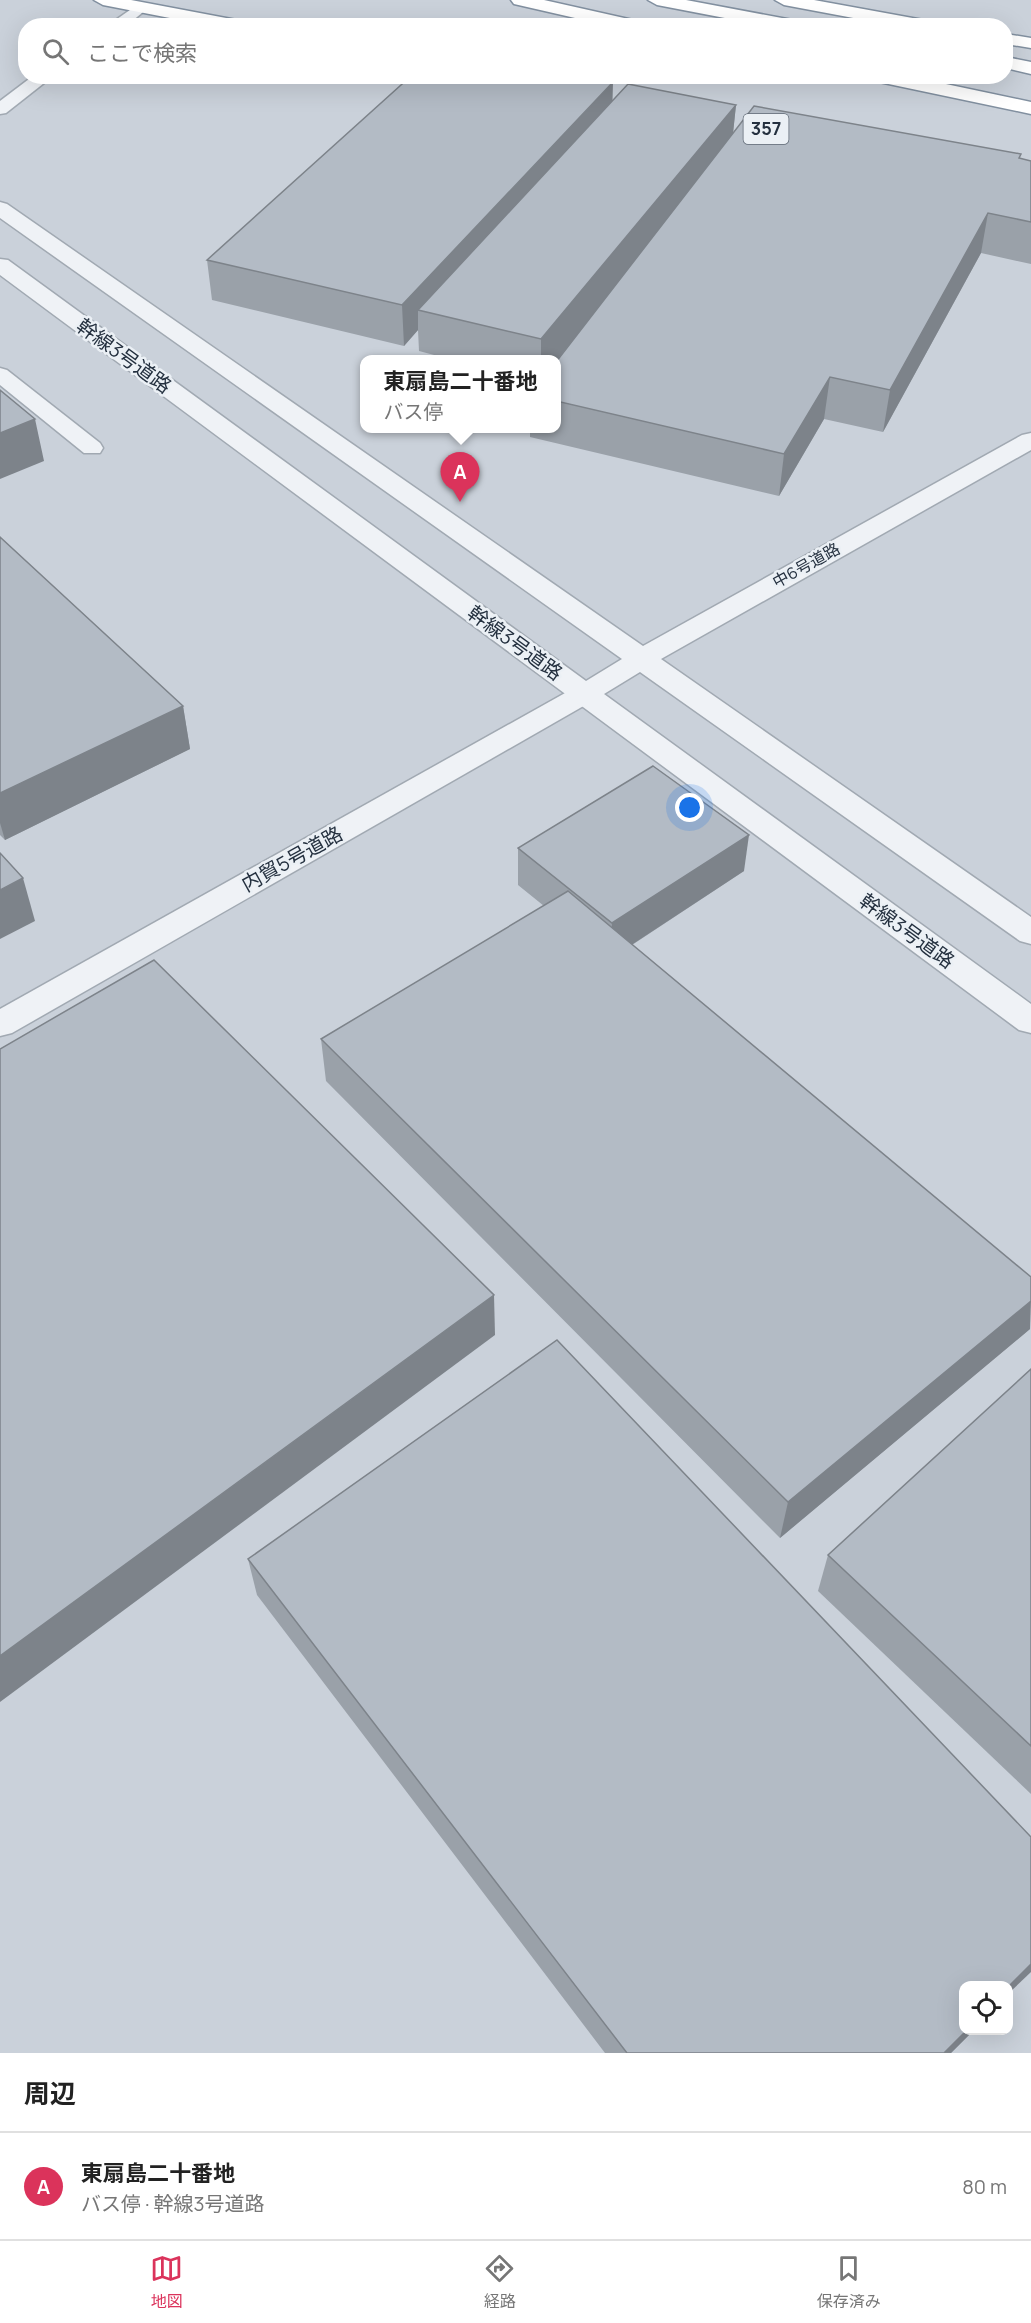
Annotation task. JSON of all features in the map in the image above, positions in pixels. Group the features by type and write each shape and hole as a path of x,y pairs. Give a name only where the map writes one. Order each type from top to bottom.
{"highway":[{"path":"103,0 197,18"},
{"path":"520,0 601,18"},
{"path":"657,0 755,18"},
{"path":"784,0 884,18"},
{"path":"1013,40 1031,43"},
{"path":"1013,65 1031,68"},
{"path":"917,84 1031,108"},
{"path":"956,84 1031,98"}],"street":[{"path":"0,208 1031,933"},
{"name":"幹線3号道路","path":"0,265 1031,1021"},
{"name":"中6号道路","path":"584,694 639,659 1031,440"},
{"name":"内貿5号道路","path":"0,1024 584,694"}],"lane":[{"path":"126,18 140,8"},
{"path":"0,109 34,84"},
{"path":"0,374 92,448"}],"shaded area":[{"path":"0,0 1031,0 1031,2053 0,2053"}],"building":[{"path":"402,84 611,84 402,305 207,260"},
{"path":"628,84 736,105 541,339 418,310"},
{"path":"754,106 1021,154 1019,158 1031,161 1031,222 988,213 890,390 830,377 784,454 561,402 561,356"},
{"path":"0,390 35,419 0,433"},
{"path":"0,537 183,706 0,793"},
{"path":"653,766 749,835 612,923 518,848"},
{"path":"0,853 23,878 0,890"},
{"path":"568,891 1031,1277 1031,1301 788,1502 321,1039"},
{"path":"154,960 494,1295 0,1656 0,1049"},
{"path":"557,1340 1031,1837 1031,1964 1013,1982 959,1981 959,2035 962,2035 944,2053 627,2053 248,1559"},
{"path":"1031,1369 1031,1746 828,1555"}],"place":[{"name":"東扇島二十番地","path":"460,502"}]}
